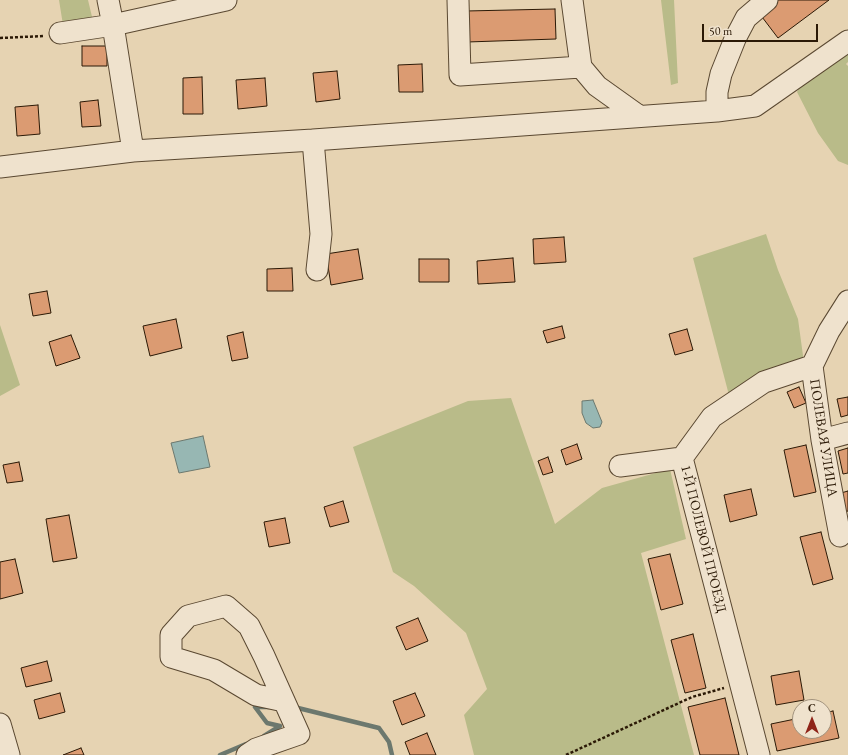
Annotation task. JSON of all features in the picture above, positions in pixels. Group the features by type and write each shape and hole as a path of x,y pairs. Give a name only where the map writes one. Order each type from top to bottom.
{"street":[{"path":"108,0 133,151"},
{"path":"60,33 113,25 226,0"},
{"path":"458,0 460,75 581,67"},
{"path":"572,0 581,67 597,86 639,116"},
{"path":"717,111 717,92 721,74 735,39 746,18 767,0"},
{"path":"0,167 133,151 313,140 717,111 756,106 848,42"},
{"path":"313,140 321,234 317,270"},
{"name":"ПОЛЕВАЯ УЛИЦА","path":"842,529 822,440 812,366 829,331 848,300"},
{"name":"1-Й ПОЛЕВОЙ ПРОЕЗД","path":"759,755 682,458 712,417 764,382 812,366"},
{"path":"822,440 848,433"},
{"path":"620,466 682,458"},
{"path":"247,755 256,749 299,734 264,656 249,626 226,606 188,616 171,635 171,657 214,670 256,695 284,701"},
{"path":"0,724 9,755"}],"path":[{"path":"0,38 22,38 60,33"},
{"path":"566,755 692,697 740,683"}],"green space":[{"path":"59,0 88,0 93,21 63,25"},
{"path":"661,0 674,0 678,83 671,85"},
{"path":"848,49 848,62 846,64 848,66 848,165 838,161 818,133 797,92 802,81"},
{"path":"766,234 778,270 798,319 804,363 730,399 693,258"},
{"path":"0,325 20,385 0,396"},
{"path":"511,398 555,524 602,488 670,469 686,539 641,553 694,755 474,755 464,715 487,689 466,633 414,586 393,572 353,447 468,401"}],"water":[{"path":"593,400 602,422 600,427 593,428 586,423 582,413 582,401"},
{"path":"203,436 210,467 179,473 171,443"}],"building":[{"path":"776,0 829,0 778,38 759,13"},
{"path":"555,9 556,39 467,42 466,11"},
{"path":"82,46 107,46 107,66 82,66"},
{"path":"422,64 423,92 399,92 398,65"},
{"path":"337,71 340,99 316,102 313,73"},
{"path":"202,77 203,114 183,114 183,78"},
{"path":"265,78 267,106 238,109 236,80"},
{"path":"98,100 101,126 82,127 80,102"},
{"path":"38,105 40,134 17,136 15,107"},
{"path":"564,237 566,262 534,264 533,239"},
{"path":"358,249 363,279 331,285 326,254"},
{"path":"513,258 515,282 478,284 477,261"},
{"path":"419,259 449,259 449,282 419,282"},
{"path":"292,268 293,291 267,291 267,269"},
{"path":"47,291 51,313 33,316 29,294"},
{"path":"176,319 182,348 150,356 143,326"},
{"path":"562,326 565,338 547,343 543,331"},
{"path":"687,329 693,350 675,355 669,334"},
{"path":"243,332 248,358 232,361 227,336"},
{"path":"71,335 80,358 56,366 49,342"},
{"path":"799,387 806,403 794,408 787,392"},
{"path":"848,397 848,415 841,417 837,399"},
{"path":"577,444 582,459 566,465 561,450"},
{"path":"806,445 816,492 794,497 784,450"},
{"path":"848,448 848,473 843,474 838,451"},
{"path":"548,457 553,472 543,475 538,461"},
{"path":"19,462 23,481 7,483 3,465"},
{"path":"751,489 757,515 730,522 724,495"},
{"path":"848,491 848,511 845,512 841,493"},
{"path":"343,501 349,522 330,527 324,507"},
{"path":"69,515 77,558 53,562 46,519"},
{"path":"285,518 290,543 269,547 264,522"},
{"path":"821,532 833,579 813,585 800,537"},
{"path":"670,554 683,604 661,610 648,559"},
{"path":"15,559 23,593 0,599 0,562"},
{"path":"418,618 428,641 406,650 396,627"},
{"path":"693,634 706,688 685,693 671,640"},
{"path":"47,661 52,681 26,687 21,668"},
{"path":"799,671 804,699 792,699 792,702 776,705 771,676"},
{"path":"60,693 65,712 39,719 34,700"},
{"path":"415,693 425,716 402,725 393,701"},
{"path":"725,698 739,755 700,755 688,707"},
{"path":"832,711 839,738 777,751 771,724 792,720 792,739 832,739"},
{"path":"427,733 436,755 410,755 405,742"},
{"path":"81,748 84,755 63,755"}],"waterway":[{"path":"264,736 280,726 267,723 255,707 269,707"},
{"path":"294,707 379,728 389,742 392,755"},
{"path":"220,755 246,744"}]}
